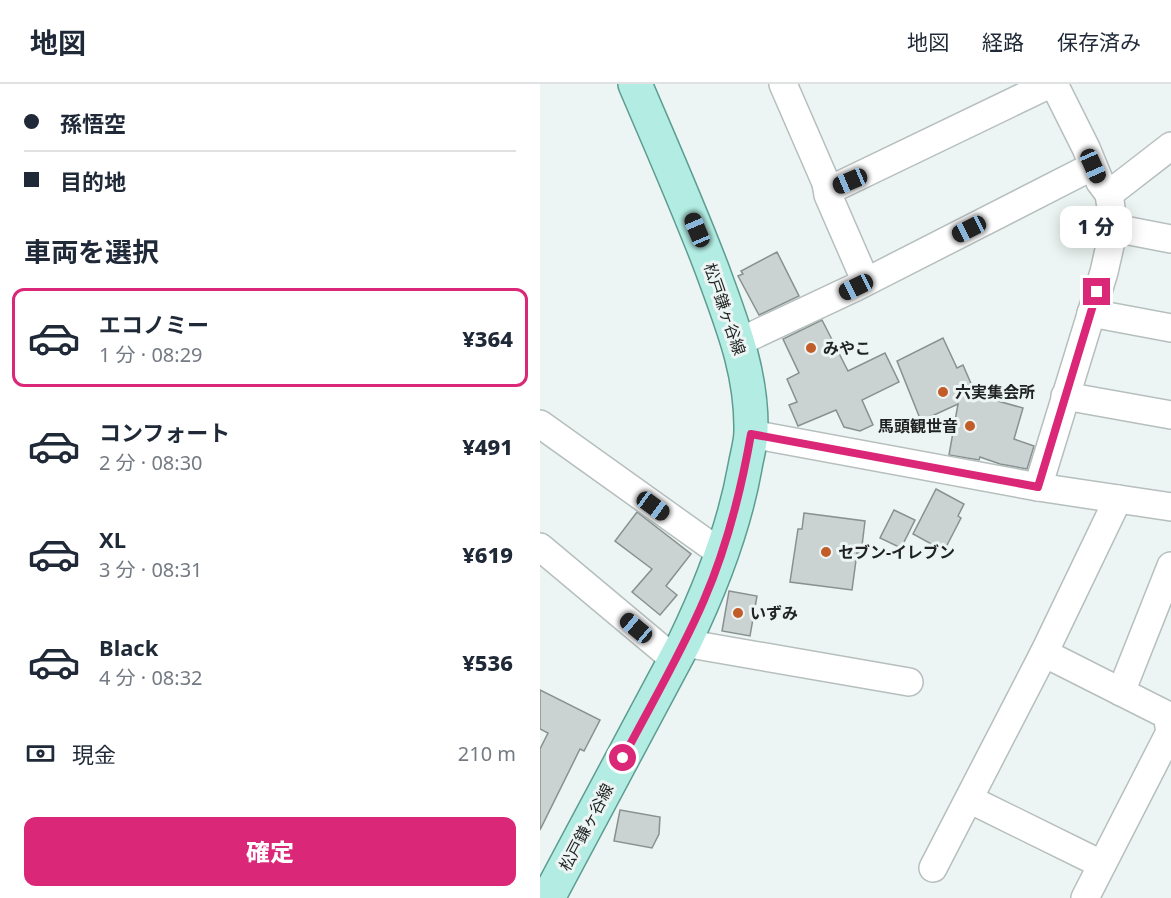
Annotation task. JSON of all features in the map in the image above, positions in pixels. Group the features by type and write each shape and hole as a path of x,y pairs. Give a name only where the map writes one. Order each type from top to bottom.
{"main road":[{"name":"松戸鎌ヶ谷線","path":"555,897 704,600 722,554 742,484 751,434 749,389 739,342 697,230 635,84"}],"street":[{"path":"783,84 865,280"},
{"path":"826,183 836,187 864,175 1050,84"},
{"path":"1038,487 1104,272 1114,228 1109,194 1100,182 1054,84"},
{"path":"1109,194 1169,150"},
{"path":"739,342 846,292 865,280 1093,166"},
{"path":"1114,228 1171,239"},
{"path":"1091,313 1171,328"},
{"path":"1065,396 1171,415"},
{"path":"540,424 722,554"},
{"path":"751,434 1038,487 1171,507"},
{"path":"933,868 1044,653 1118,499"},
{"path":"540,547 679,651 909,682"},
{"path":"1121,692 1163,608 1171,566"},
{"path":"1044,653 1167,715 1170,732 1085,898"},
{"path":"969,799 1101,864"}],"building":[{"path":"777,252 799,296 759,315 738,276 743,274 741,271"},
{"path":"822,320 848,371 885,353 899,382 862,400 873,425 860,431 844,427 836,410 798,426 789,405 797,402 787,379 799,373 783,339"},
{"path":"943,338 957,368 963,365 976,395 1023,408 1014,439 1034,446 1027,469 1000,464 980,457 979,460 949,455 958,404 921,421 897,361"},
{"path":"936,489 964,504 958,516 961,518 944,551 913,534"},
{"path":"894,510 915,520 901,548 880,538"},
{"path":"637,512 691,554 666,586 677,595 660,615 632,592 652,569 615,541"},
{"path":"804,513 865,521 861,554 857,553 852,590 790,582 798,529 802,529"},
{"path":"729,591 757,596 750,636 722,631"},
{"path":"540,690 600,720 584,751 580,749 540,830 540,749 548,733 540,729"},
{"path":"620,810 660,817 659,834 652,848 614,841"}],"place":[{"name":"みやこ","path":"811,348"},
{"name":"六実集会所","path":"943,392"},
{"name":"馬頭観世音","path":"970,426"},
{"name":"セブン-イレブン","path":"826,552"},
{"name":"いずみ","path":"738,613"}],"route":[{"path":"623,758 684,643 704,600 722,554 742,484 751,434 1038,487 1097,292"}]}
